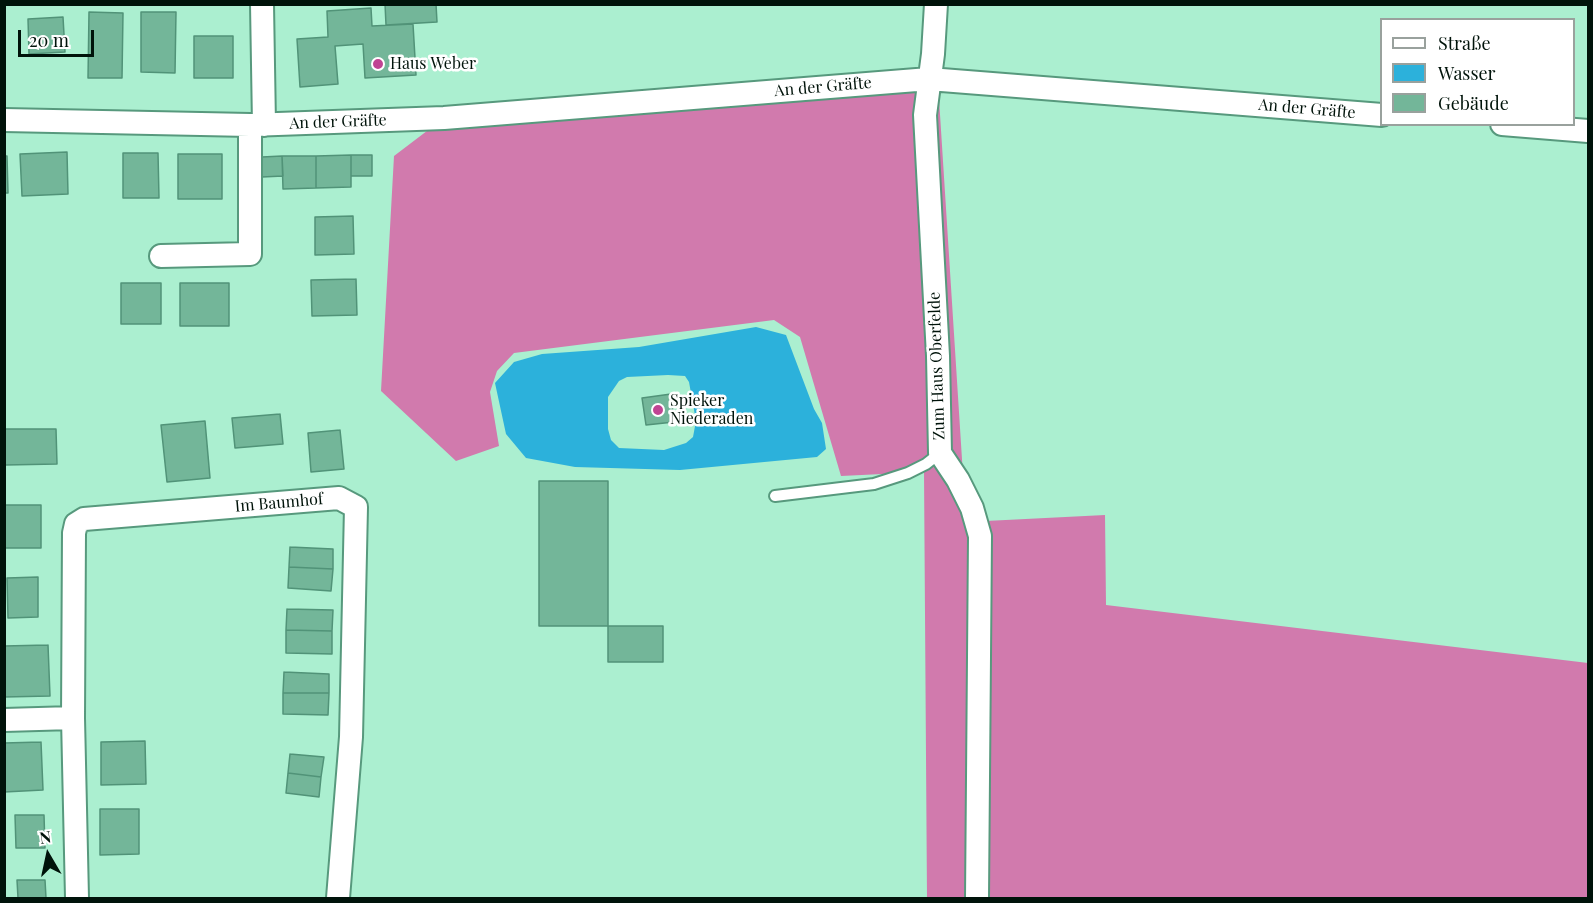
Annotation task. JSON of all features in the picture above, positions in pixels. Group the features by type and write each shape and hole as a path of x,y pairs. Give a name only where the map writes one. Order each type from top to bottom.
{"street":[{"path":"161,256 250,254 262,4"},
{"name":"Zum Haus Oberfelde","path":"936,4 933,54 925,115 938,356 940,453 958,480 972,508 980,536 977,898"},
{"name":"An der Gräfte","path":"4,120 257,125 444,118 928,79 1380,115"},
{"path":"1527,126 1588,131"},
{"name":"Im Baumhof","path":"76,898 73,718 74,533 76,524 84,519 339,498 356,507 351,737 338,898"},
{"path":"4,720 73,718"}],"lane":[{"path":"775,496 874,484 908,473 926,464 940,453"}],"shaded area":[{"path":"938,83 966,522 1105,515 1106,605 1588,663 1588,898 927,898 924,472 841,476 800,337 774,320 514,353 497,371 490,392 499,446 456,461 381,391 394,156 444,118"}],"water":[{"path":"756,327 786,335 814,409 822,423 826,449 817,457 680,470 575,467 526,458 506,434 495,383 514,362 542,354 639,347","holes":["685,376 689,382 696,421 693,437 686,443 664,450 619,448 611,440 608,429 608,397 619,381 627,377"]}],"building":[{"path":"385,4 436,4 437,22 386,25"},
{"path":"371,8 372,26 413,24 416,75 365,78 363,44 335,46 338,84 300,87 297,39 328,37 327,11"},
{"path":"89,12 123,13 122,78 88,78"},
{"path":"141,12 176,12 175,73 141,72"},
{"path":"63,17 65,52 29,54 28,19"},
{"path":"194,36 233,36 233,78 194,78"},
{"path":"67,152 68,194 22,196 20,154"},
{"path":"123,153 158,153 159,198 123,198"},
{"path":"178,154 222,154 222,199 178,199"},
{"path":"351,155 351,187 316,188 316,156"},
{"path":"351,155 372,155 372,176 351,176"},
{"path":"4,156 7,156 8,193 4,193"},
{"path":"282,156 316,156 316,188 283,189"},
{"path":"282,156 283,176 262,177 262,157"},
{"path":"353,216 354,254 315,255 315,217"},
{"path":"356,279 357,315 312,316 311,280"},
{"path":"121,283 161,283 161,324 121,324"},
{"path":"180,283 229,283 229,326 180,326"},
{"name":"Spieker Niederaden","path":"671,394 674,422 646,425 642,398"},
{"path":"280,414 283,444 235,448 232,418"},
{"path":"205,421 210,478 167,482 161,425"},
{"path":"5,429 56,429 57,464 5,465"},
{"path":"340,430 344,469 311,472 308,433"},
{"path":"539,481 608,481 608,626 539,626"},
{"path":"4,505 41,505 41,548 4,548"},
{"path":"290,547 333,549 333,569 289,567"},
{"path":"289,567 333,569 331,591 288,588"},
{"path":"38,577 38,617 8,618 7,578"},
{"path":"287,609 333,610 332,631 286,630"},
{"path":"608,626 663,626 663,662 608,662"},
{"path":"286,630 332,631 332,654 286,653"},
{"path":"48,645 50,696 4,697 4,646"},
{"path":"284,672 329,674 329,693 283,693"},
{"path":"283,693 329,693 328,715 283,714"},
{"path":"145,741 146,784 101,785 101,742"},
{"path":"41,742 43,790 4,792 4,743"},
{"path":"290,754 324,757 321,777 288,773"},
{"path":"288,773 321,777 319,797 286,793"},
{"path":"100,809 139,809 139,854 100,855"},
{"path":"15,815 44,815 45,848 16,848"},
{"path":"17,880 45,880 46,898 18,898"}],"place":[{"name":"Haus Weber","path":"378,64"},
{"name":"Spieker Niederaden","path":"658,410"}]}
